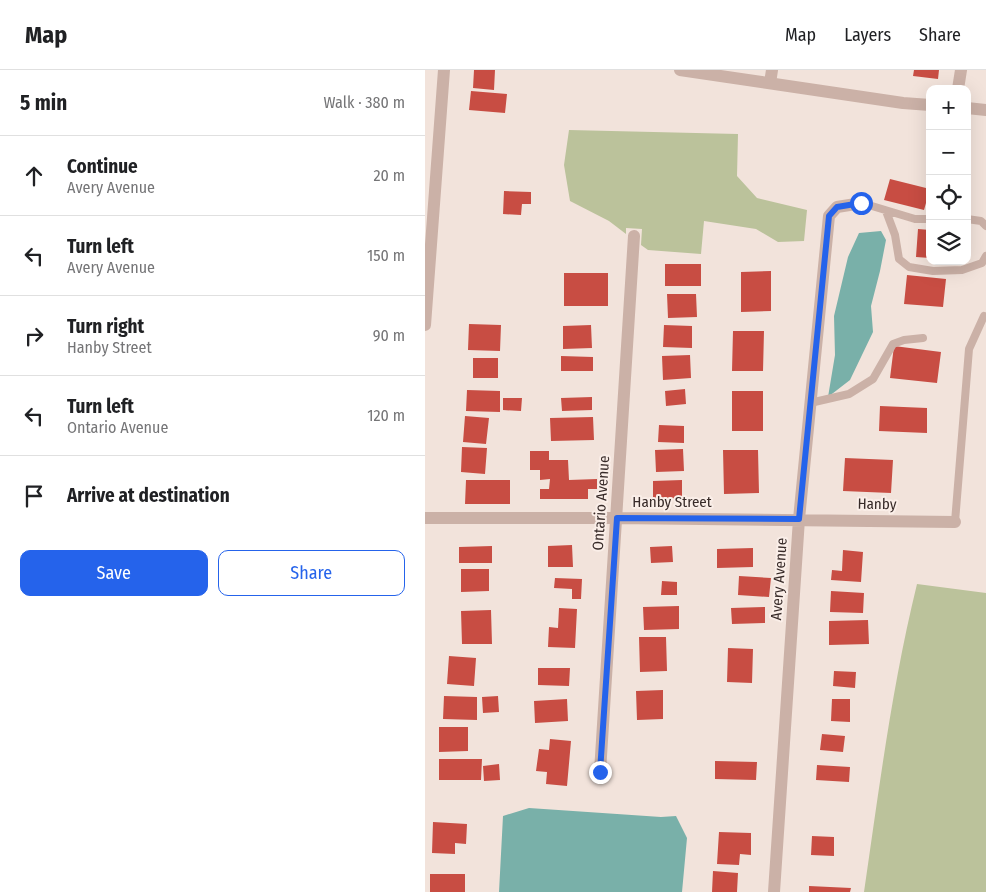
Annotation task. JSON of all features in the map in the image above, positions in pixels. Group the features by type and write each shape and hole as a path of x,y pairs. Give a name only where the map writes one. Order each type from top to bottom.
{"street":[{"path":"425,325 444,70"},
{"path":"680,70 771,76 903,103 926,105"},
{"path":"959,85 961,70"},
{"path":"971,108 986,110"},
{"name":"Avery Avenue","path":"774,892 799,519 829,216 837,207 861,203"},
{"name":"Ontario Avenue","path":"600,772 634,236"},
{"name":"Hanby Street","path":"425,518 799,519"},
{"name":"Hanby","path":"799,519 955,522"}],"lane":[{"path":"861,203 915,219 926,219"},
{"path":"886,211 895,235 899,259 909,267 933,271 963,270 982,263 986,256"},
{"path":"971,220 981,221 986,226"},
{"path":"955,522 969,349 984,316"},
{"path":"810,403 849,394 873,379 893,344 904,340 923,338"}],"green space":[{"path":"569,130 738,134 737,176 757,198 807,210 804,241 778,242 756,229 704,221 701,254 648,250 641,245 642,229 626,228 626,234 609,221 570,201 564,165"},
{"path":"917,584 986,593 986,892 864,892 893,699"}],"water":[{"path":"881,231 886,240 871,306 873,332 850,380 828,397 835,355 834,316 848,257 859,233"},
{"path":"529,808 661,817 676,816 687,838 682,892 499,892 503,816"}],"building":[{"path":"474,70 495,70 494,90 473,88"},
{"path":"914,70 939,70 938,79 913,76"},
{"path":"471,91 507,94 505,113 469,110"},
{"path":"890,179 926,188 924,210 884,200"},
{"path":"504,191 531,192 531,204 522,204 521,215 503,214"},
{"path":"918,229 926,230 926,258 916,257"},
{"path":"665,264 701,264 701,286 665,286"},
{"path":"771,271 771,311 741,312 741,272"},
{"path":"564,273 608,273 608,306 564,306"},
{"path":"907,275 946,279 943,307 904,304"},
{"path":"667,294 696,294 697,317 668,318"},
{"path":"469,324 501,325 500,351 468,350"},
{"path":"591,325 592,348 563,349 563,326"},
{"path":"664,325 692,326 692,348 663,347"},
{"path":"733,331 764,331 763,371 732,371"},
{"path":"894,346 941,352 937,383 890,378"},
{"path":"690,355 691,378 663,380 662,356"},
{"path":"561,356 593,357 593,371 561,371"},
{"path":"473,358 498,358 498,378 473,378"},
{"path":"685,389 686,404 666,406 665,391"},
{"path":"467,390 500,391 500,412 466,411"},
{"path":"732,391 763,391 763,431 732,431"},
{"path":"592,397 592,410 562,411 561,398"},
{"path":"503,398 522,398 521,411 503,410"},
{"path":"880,406 927,408 927,433 879,431"},
{"path":"465,416 489,418 486,444 463,442"},
{"path":"593,417 594,440 551,441 550,418"},
{"path":"659,425 684,426 684,443 658,442"},
{"path":"462,447 487,448 485,474 461,472"},
{"path":"683,449 684,471 656,472 655,450"},
{"path":"723,450 758,450 759,493 724,494"},
{"path":"530,451 549,451 549,460 568,460 569,480 597,479 597,489 588,489 588,499 540,499 540,489 549,489 550,479 540,480 540,470 530,470"},
{"path":"845,458 893,460 891,493 843,491"},
{"path":"466,480 510,480 510,504 465,504"},
{"path":"682,480 682,498 653,499 653,481"},
{"path":"572,545 573,567 548,567 548,546"},
{"path":"492,546 492,563 459,563 459,547"},
{"path":"672,546 673,562 651,563 650,547"},
{"path":"753,548 753,567 717,568 717,549"},
{"path":"843,550 863,552 861,582 831,580 832,570 842,571"},
{"path":"461,569 489,569 489,591 461,592"},
{"path":"739,576 771,578 769,597 738,595"},
{"path":"555,578 582,579 581,599 572,599 572,589 554,588"},
{"path":"662,581 677,582 677,595 661,595"},
{"path":"831,591 864,593 863,613 830,612"},
{"path":"679,606 679,629 644,630 643,607"},
{"path":"765,607 765,623 732,624 731,608"},
{"path":"559,608 577,609 575,648 548,647 549,627 558,628"},
{"path":"491,610 492,644 462,644 461,611"},
{"path":"868,620 869,644 829,645 829,621"},
{"path":"639,637 666,637 667,671 640,672"},
{"path":"728,648 753,649 752,683 727,682"},
{"path":"449,656 476,658 474,686 447,684"},
{"path":"538,668 570,668 569,686 538,685"},
{"path":"834,671 856,672 855,688 833,686"},
{"path":"663,690 663,719 637,720 636,691"},
{"path":"444,696 477,697 477,720 443,719"},
{"path":"498,696 499,712 483,713 482,697"},
{"path":"567,699 568,721 535,723 534,701"},
{"path":"832,699 850,699 850,722 831,721"},
{"path":"439,727 468,727 468,751 439,752"},
{"path":"822,734 845,736 843,752 820,750"},
{"path":"550,739 571,741 567,786 546,784 547,772 536,771 539,749 549,750"},
{"path":"439,759 482,759 481,780 439,780"},
{"path":"715,761 757,762 756,780 715,779"},
{"path":"499,764 500,780 484,781 483,766"},
{"path":"817,765 850,767 849,782 816,780"},
{"path":"433,822 467,824 466,844 455,843 455,854 432,853"},
{"path":"719,832 751,833 751,855 740,854 739,865 717,864"},
{"path":"812,836 834,837 834,856 811,855"},
{"path":"713,871 738,873 737,892 712,892"},
{"path":"430,874 465,874 465,892 430,892"},
{"path":"809,886 851,888 850,892 809,892"}],"route":[{"path":"600,772 617,518 799,519 829,216 837,207 861,203"}]}
